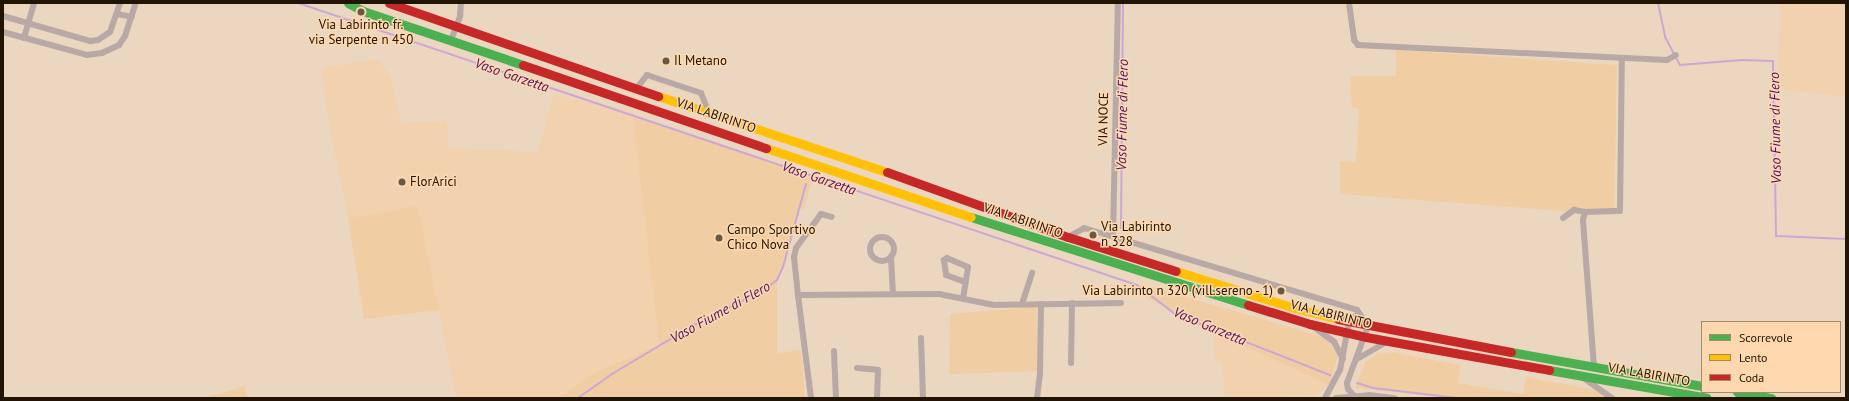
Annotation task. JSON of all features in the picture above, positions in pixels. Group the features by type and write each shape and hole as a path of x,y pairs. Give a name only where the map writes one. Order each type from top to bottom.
{"street":[{"path":"24,38 34,3"},
{"path":"3,16 90,41 98,40 110,32 120,3"},
{"path":"3,32 87,55 102,53 119,45 125,36 136,3"},
{"name":"VIA LABIRINTO","path":"348,3 363,11 1061,248 1310,324 1366,337 1707,398"},
{"name":"VIA LABIRINTO","path":"389,3 455,28 709,113 1068,237 1295,308 1368,326 1701,386"},
{"path":"450,40 455,28 461,3"},
{"name":"VIA NOCE","path":"1113,236 1118,3"},
{"path":"1349,3 1354,40 1358,45 1667,60 1676,55"},
{"path":"117,14 132,18"},
{"path":"1563,218 1574,210 1585,212 1620,211 1622,58"},
{"path":"563,79 569,66"},
{"name":"VIA LABIRINTO","path":"636,89 647,75 701,93 709,113"},
{"path":"1585,212 1583,220 1594,367"},
{"path":"810,398 794,257 796,248 821,214 832,217"},
{"name":"VIA LABIRINTO","path":"1068,237 1084,228 1359,313"},
{"path":"891,257 893,294"},
{"path":"963,299 965,282 967,265 948,258 944,260 946,275 965,282"},
{"path":"1022,304 1032,273"},
{"path":"798,295 939,294 994,305 1121,303"},
{"path":"1071,363 1072,303"},
{"path":"1037,398 1040,375 1041,304"},
{"path":"1325,398 1340,370 1349,322 1359,313 1368,326 1366,337 1347,383 1355,397"},
{"path":"1310,324 1334,342 1343,359"},
{"path":"921,338 923,398"},
{"path":"1357,358 1388,341"},
{"path":"834,351 836,398"},
{"path":"857,368 878,370 877,398"},
{"path":"1581,376 1612,398"},
{"path":"1743,393 1771,398"},
{"path":"1336,398 1395,398"}],"shaded area":[{"path":"1781,3 1846,3 1846,97 1776,89"},
{"path":"1396,50 1617,65 1614,215 1340,194 1340,161 1356,162 1359,109 1352,107 1350,76 1396,76"},
{"path":"377,59 391,76 401,123 447,121 449,148 538,152 553,94 633,111 659,346 593,373 558,398 456,398 418,206 348,218 329,126 321,68"},
{"name":"Campo Sportivo Chico Nova","path":"633,117 813,176 804,209 799,208 783,267 777,280 777,353 801,350 805,398 558,398 593,373 659,346"},
{"path":"418,206 439,310 364,319 348,218"},
{"path":"1140,284 1327,338 1338,356 1329,385 1213,332 1140,294"},
{"path":"1036,307 1038,371 949,374 950,314"},
{"path":"1213,332 1329,385 1316,396 1225,398 1222,362 1215,363"},
{"path":"1392,352 1460,365 1458,383 1523,394 1526,377 1600,391 1609,398 1450,398 1355,388 1365,363 1377,354"},
{"path":"245,386 248,398 201,398 218,394"}],"waterway":[{"name":"Vaso Garzetta","path":"298,3 1137,285 1175,314 1330,375"},
{"name":"Vaso Fiume di Flero","path":"1121,228 1123,3"},
{"name":"Vaso Fiume di Flero","path":"1658,3 1665,37 1680,65 1742,60 1773,61 1776,236 1846,239"},
{"name":"Vaso Fiume di Flero","path":"578,398 612,374 694,325 764,290 777,280 783,267 806,184"},
{"name":"Vaso Garzetta","path":"1357,383 1373,388 1457,398"}],"traffic: fast":[{"path":"348,3 363,11 523,65"},
{"path":"971,217 1248,305"},
{"path":"1511,352 1701,386"},
{"path":"1549,370 1707,398"},
{"path":"1743,393 1771,398"}],"traffic: slow":[{"path":"658,96 887,172"},
{"path":"766,148 971,217"},
{"path":"1176,271 1295,308 1338,319"}],"traffic: jam":[{"path":"389,3 658,96"},
{"path":"523,65 766,148"},
{"path":"887,172 1068,237 1176,271"},
{"path":"1248,305 1310,324 1366,337 1549,370"},
{"path":"1338,319 1511,352"}],"place":[{"name":"Via Labirinto fr. via Serpente n 450","path":"361,12"},
{"name":"Il Metano","path":"666,61"},
{"name":"FlorArici","path":"402,182"},
{"name":"Via Labirinto n 328","path":"1093,235"},
{"name":"Campo Sportivo Chico Nova","path":"719,238"},
{"name":"Via Labirinto n 320 (vill.sereno - 1)","path":"1281,291"}]}
